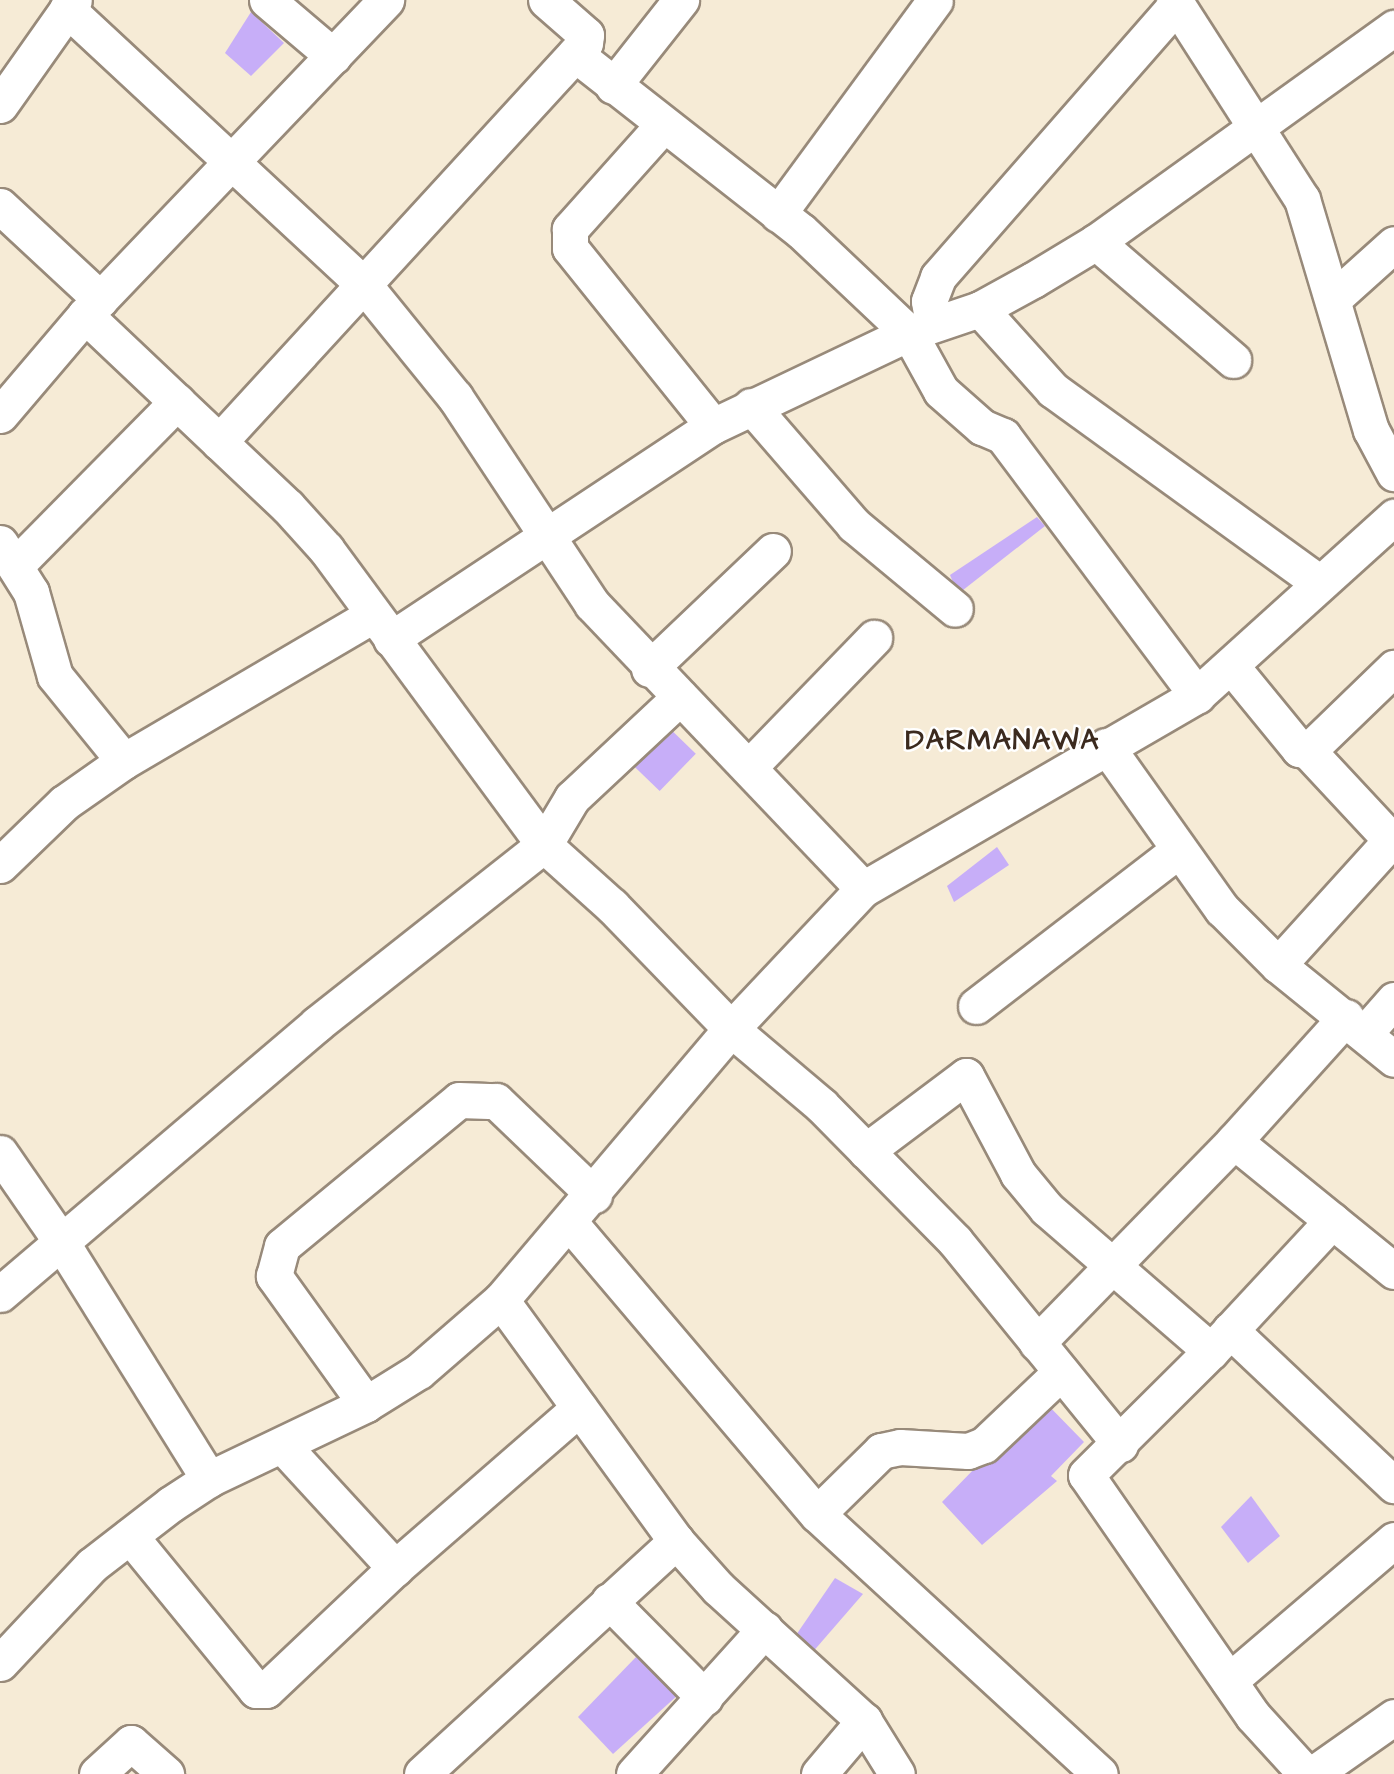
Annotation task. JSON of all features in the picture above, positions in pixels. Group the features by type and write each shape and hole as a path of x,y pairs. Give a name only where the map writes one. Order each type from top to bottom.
{"street":[{"path":"267,0 333,57"},
{"path":"0,415 93,307 233,164 386,0"},
{"path":"219,442 365,286 575,54 586,35 546,0"},
{"path":"614,86 681,0"},
{"path":"778,214 936,0"},
{"path":"921,328 938,277 1175,3 1254,129 1302,199 1371,430 1394,473"},
{"path":"0,105 71,5 233,164 365,286 455,397 592,604 649,669 680,697 863,889"},
{"path":"0,865 64,803 124,761 382,627 548,534 713,426 921,328 980,309 1096,242 1254,129 1389,43"},
{"path":"575,54 921,328 941,391 982,427 1003,436 1197,695"},
{"path":"663,125 570,229 570,248 713,426"},
{"path":"0,206 177,402 319,541 544,845 612,906 731,1029 821,1105 955,1241 1120,1444"},
{"path":"1096,242 1233,360"},
{"path":"1333,299 1394,244"},
{"path":"980,309 1053,390 1318,582"},
{"path":"124,761 55,677 31,592 9,554 177,402"},
{"path":"751,406 854,525 955,609"},
{"path":"5,1645 92,1565 209,1479 284,1446 366,1404 419,1371 500,1300 594,1195 731,1029 863,889 1197,695 1231,667 1318,582 1389,531"},
{"path":"649,669 774,551"},
{"path":"749,768 874,638"},
{"path":"1231,667 1299,749 1308,751 1392,839 1278,965"},
{"path":"1308,751 1394,668"},
{"path":"0,1294 60,1240 317,1024 544,845 572,798 680,697"},
{"path":"1106,746 1177,851 1222,909 1278,965 1394,1059"},
{"path":"976,1006 1177,851"},
{"path":"1037,1343 1234,1141 1355,1025 1394,1000"},
{"path":"866,1151 966,1076 1018,1174 1047,1209 1110,1266 1221,1341 1394,1485"},
{"path":"366,1404 274,1276 282,1246 459,1100 496,1101 594,1195"},
{"path":"1234,1141 1394,1270"},
{"path":"0,1155 60,1240 209,1479"},
{"path":"1306,1774 1229,1681 1086,1475 1221,1341 1332,1221"},
{"path":"570,1223 817,1514 1100,1774"},
{"path":"500,1300 676,1541 718,1588 864,1721 897,1774"},
{"path":"817,1514 881,1451 900,1447 968,1451 984,1445 1061,1372"},
{"path":"130,1536 256,1690 273,1686 395,1568 579,1408"},
{"path":"284,1446 395,1568"},
{"path":"1229,1681 1394,1540"},
{"path":"422,1774 676,1541"},
{"path":"609,1601 705,1698"},
{"path":"634,1774 765,1629"},
{"path":"1313,1774 1394,1717"},
{"path":"819,1774 864,1721"},
{"path":"97,1774 131,1743 166,1774"}],"building":[{"path":"251,12 284,43 251,76 225,53"},
{"path":"1037,517 1045,526 958,594 950,575"},
{"path":"662,721 696,754 660,791 626,758"},
{"path":"997,847 1009,865 954,902 947,886"},
{"path":"1042,1399 1084,1442 1051,1476 1057,1481 982,1545 942,1502"},
{"path":"1251,1496 1280,1536 1248,1563 1221,1527"},
{"path":"835,1578 863,1594 811,1654 794,1638"},
{"path":"636,1657 679,1694 613,1754 578,1717"}],"district":[{"name":"DARMANAWA","path":"1003,741"}]}
